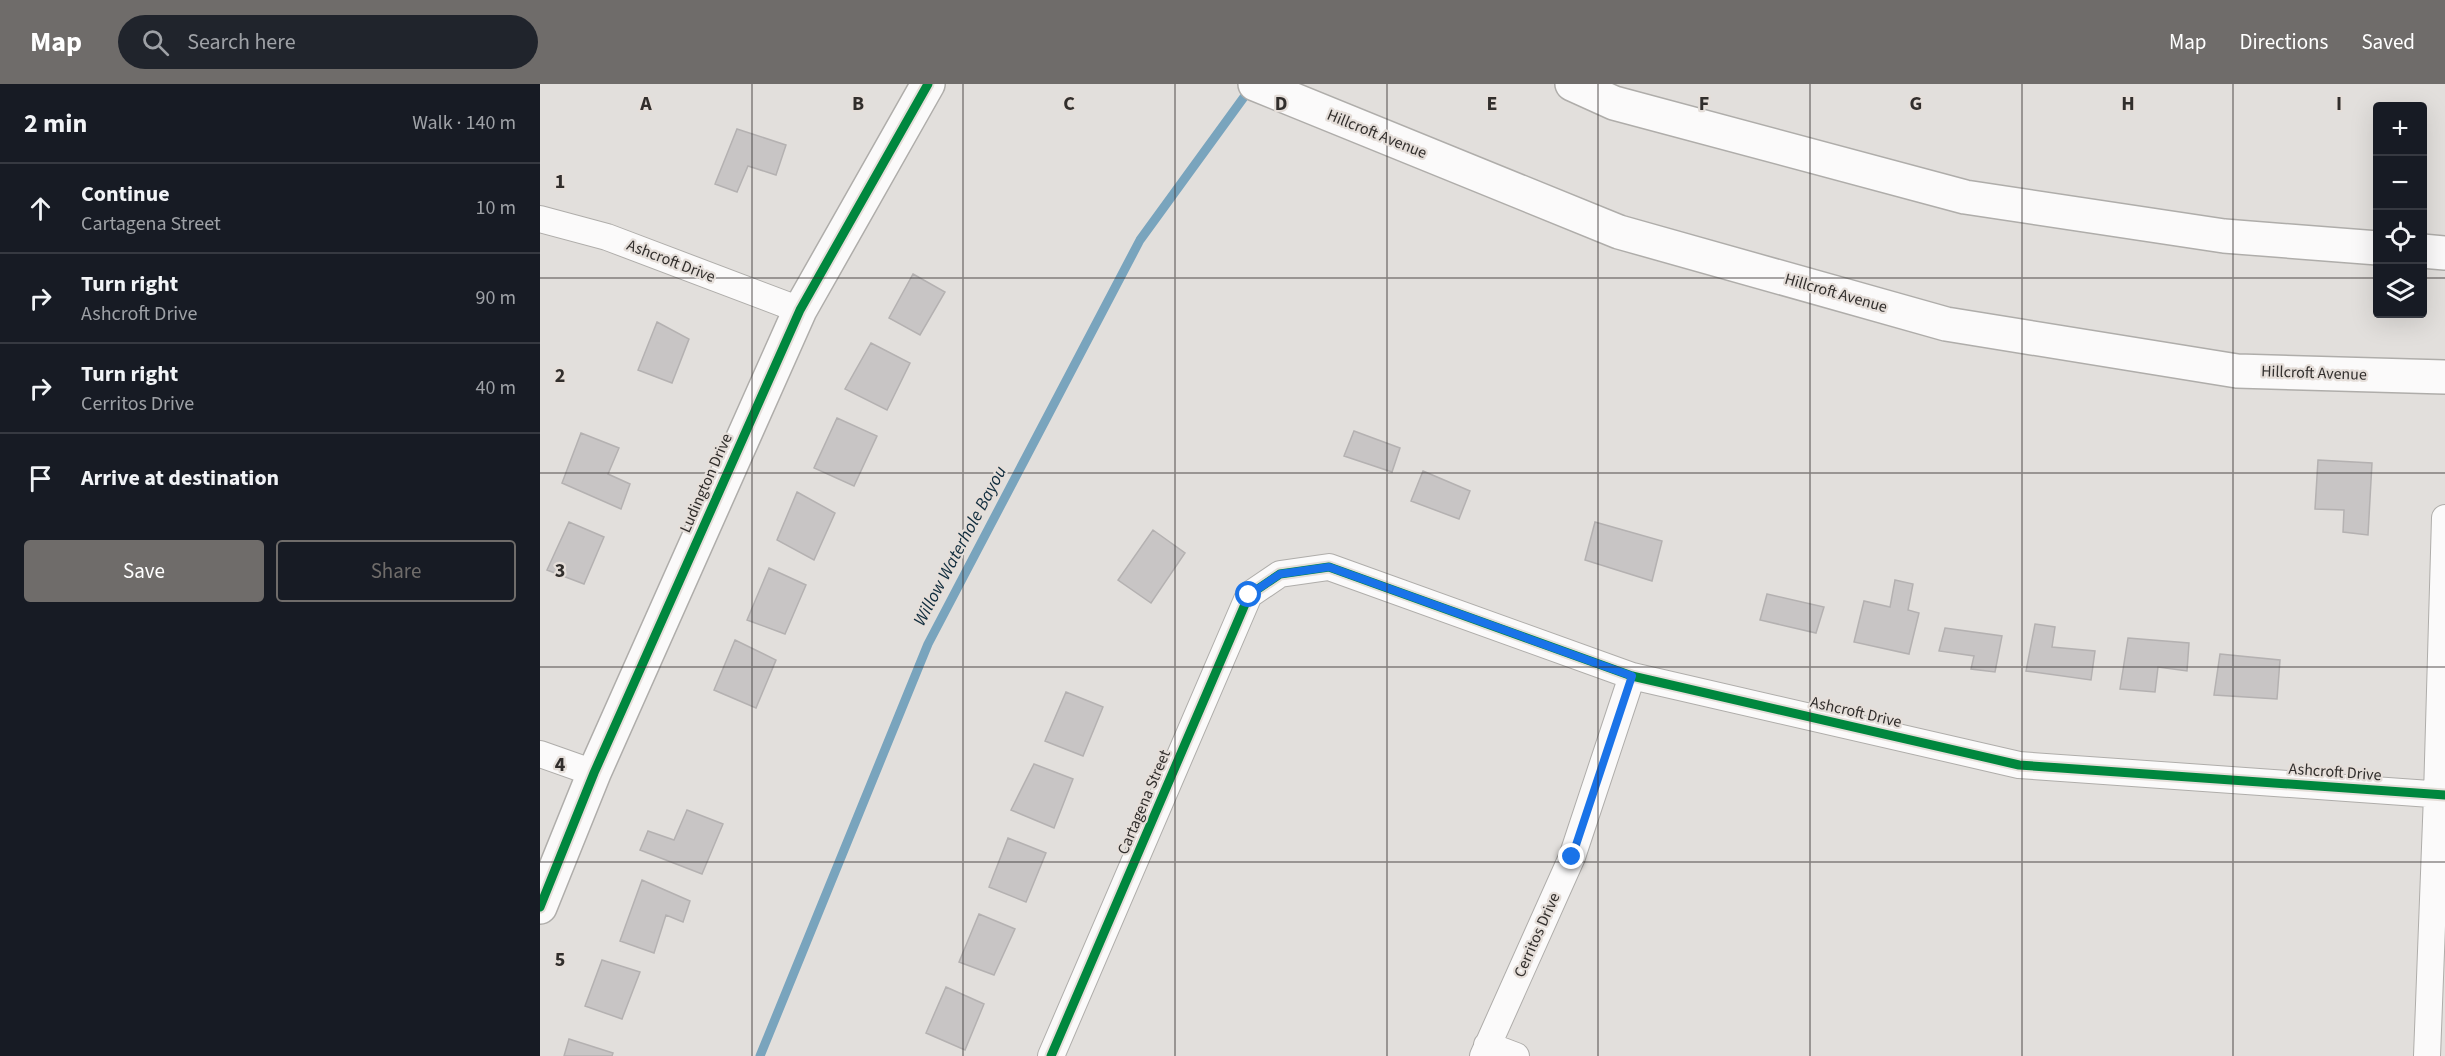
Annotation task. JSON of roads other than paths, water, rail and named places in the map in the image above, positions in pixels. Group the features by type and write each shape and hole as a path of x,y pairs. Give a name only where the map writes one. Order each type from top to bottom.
{"main road":[{"name":"Ludington Drive","path":"540,907 594,772 800,310 928,84"},
{"name":"Hillcroft Avenue","path":"1256,84 1619,232 1946,324 2237,371 2445,377"},
{"path":"1572,84 1614,103 1965,196 2224,236 2373,248"},
{"path":"2427,251 2445,253"}],"street":[{"name":"Ashcroft Drive","path":"540,219 607,237 800,310"},
{"path":"2427,1056 2441,795 2445,518"},
{"name":"Ashcroft Drive","path":"1280,574 1329,567 1632,676 2019,765 2441,795"},
{"name":"Cartagena Street","path":"1051,1056 1249,595 1280,574"},
{"name":"Cerritos Drive","path":"1485,1050 1572,857 1632,676"},
{"path":"540,754 594,772"},
{"path":"1485,1050 1516,1056"}],"waterway":[{"name":"Willow Waterhole Bayou","path":"760,1056 928,644 1140,240 1252,86"}]}
